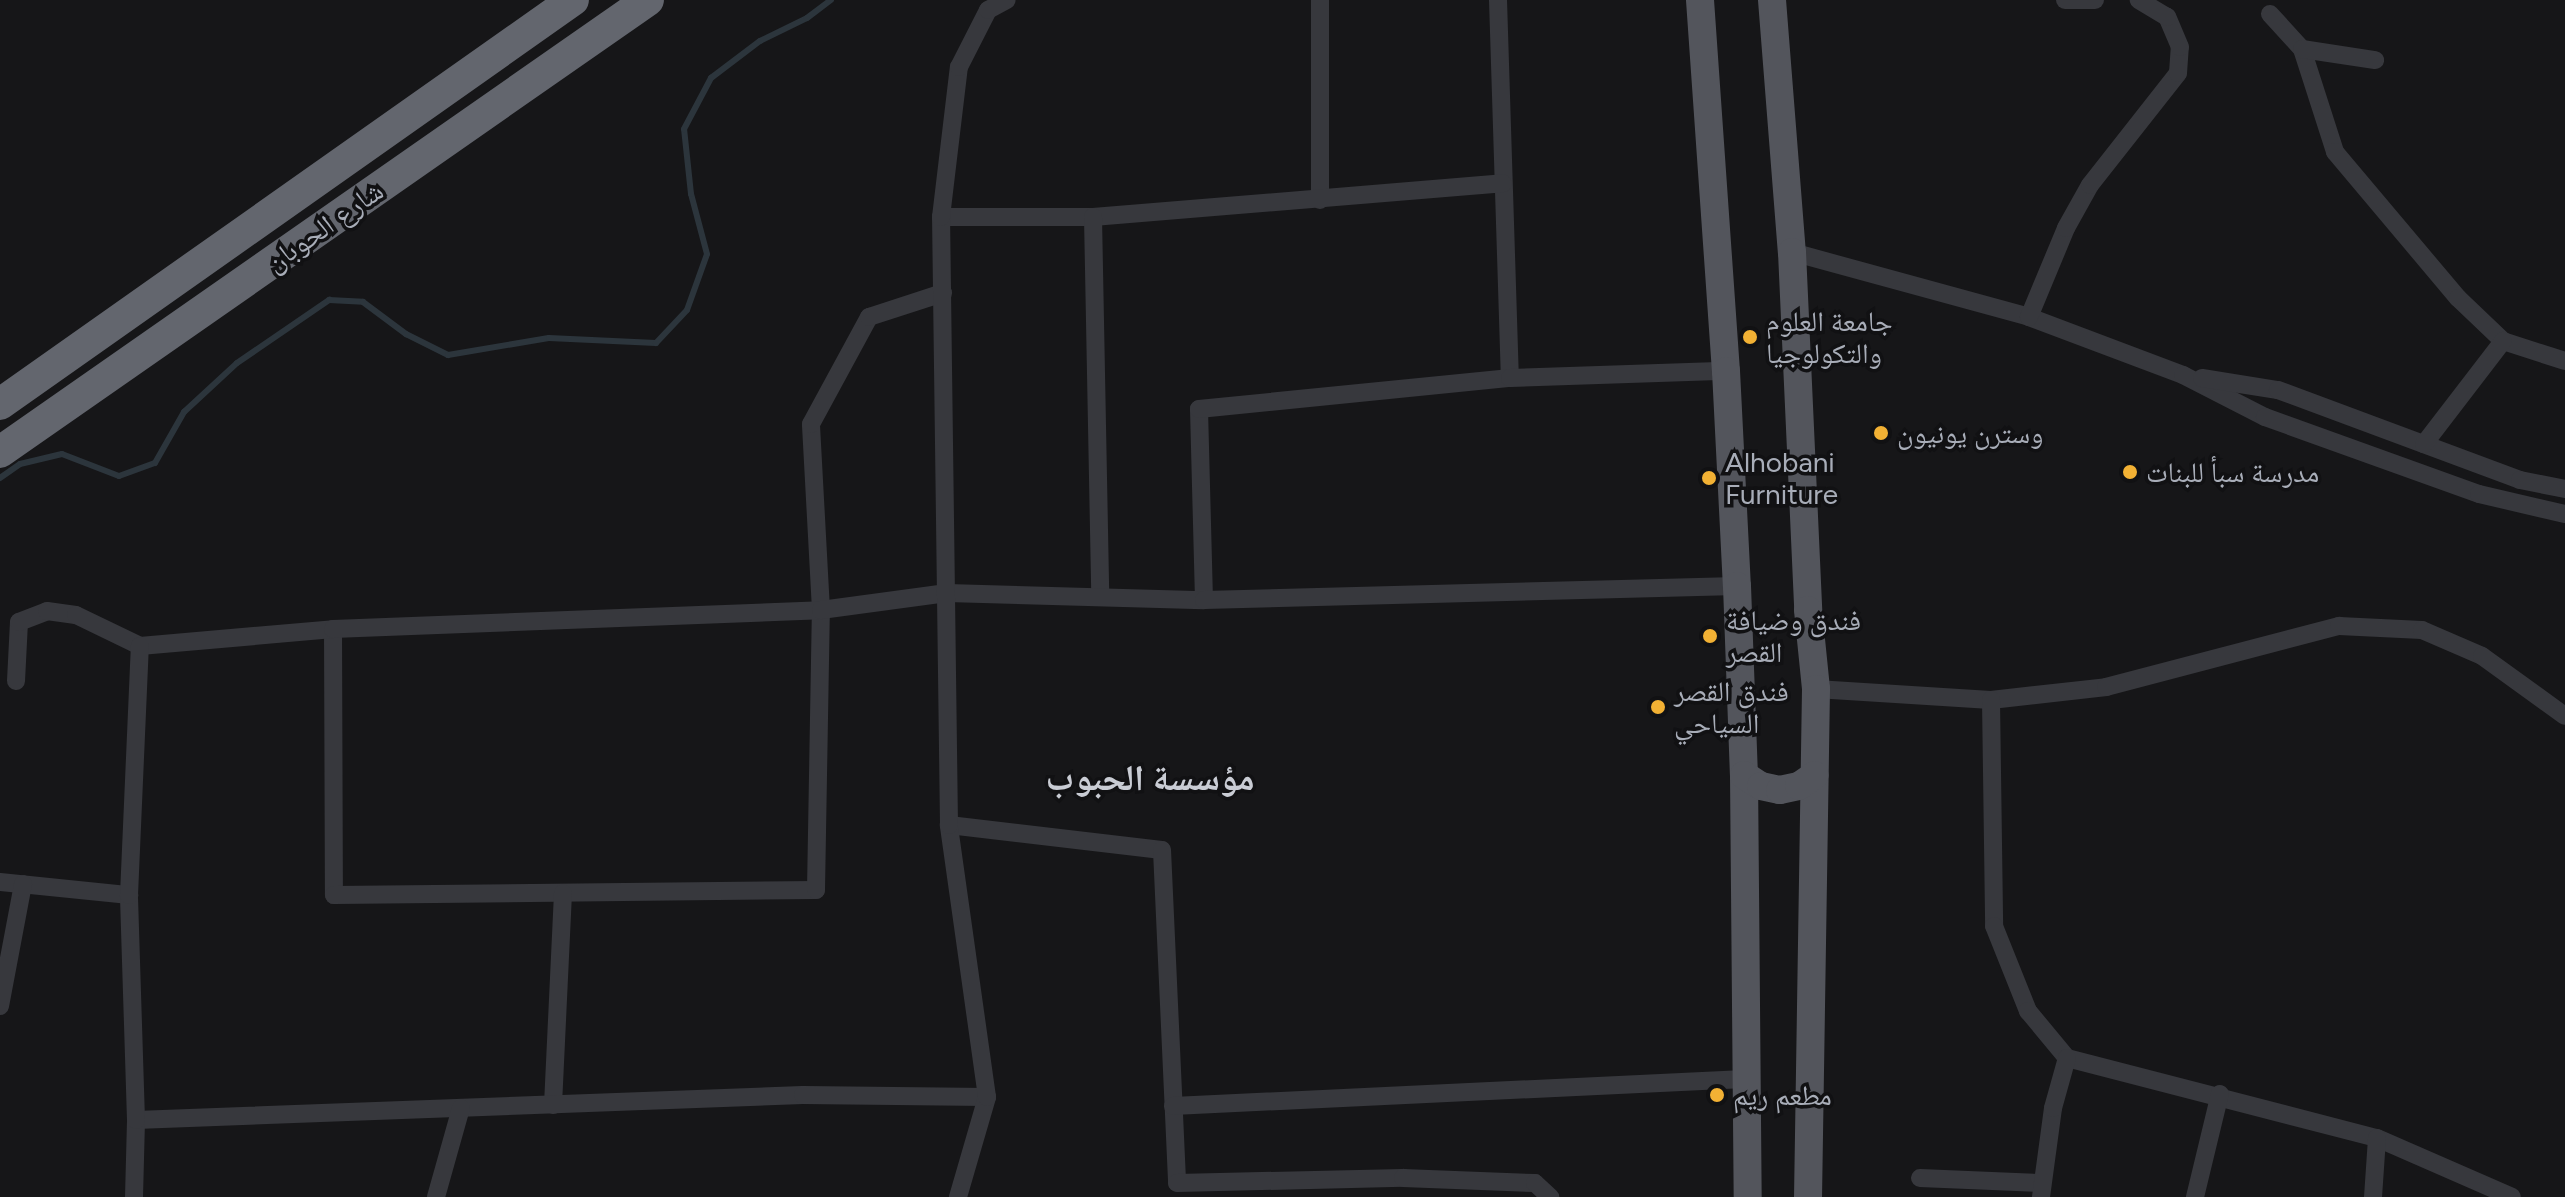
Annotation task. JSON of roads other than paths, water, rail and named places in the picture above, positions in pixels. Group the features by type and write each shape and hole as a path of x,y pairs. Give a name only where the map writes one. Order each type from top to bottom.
{"highway":[{"name":"شارع الحوبان","path":"0,404 573,0"},
{"name":"شارع الحوبان","path":"0,452 648,0"}],"main road":[{"path":"1700,0 1726,371 1737,586 1744,775 1744,1079 1748,1197"},
{"path":"1772,0 1792,252 1808,610 1816,689 1808,1197"},
{"path":"1744,775 1761,786 1780,790 1799,786 1815,775"}],"street":[{"path":"958,1197 987,1097 949,825 941,217 959,67 988,10 1007,0"},
{"path":"1320,0 1320,200"},
{"path":"1498,0 1510,378"},
{"path":"2065,0 2095,0"},
{"path":"2029,317 2066,228 2090,185 2178,73 2180,47 2167,17 2139,0"},
{"path":"2270,14 2302,49 2335,152 2458,298 2503,341 2565,361"},
{"path":"2302,49 2375,60"},
{"path":"941,217 1093,217 1503,183"},
{"path":"1093,217 1100,594"},
{"path":"1792,252 2029,317 2183,375 2265,417 2479,494 2565,514"},
{"path":"333,629 334,895 816,890 821,610 811,424 869,317 943,293"},
{"path":"2424,444 2503,341"},
{"path":"1204,600 1199,409 1510,378 1726,371"},
{"path":"2183,375 2278,390 2520,480 2565,489"},
{"path":"16,681 19,622 47,611 76,615 140,646 333,629 821,610 947,593 1100,594 1204,600 1737,586"},
{"path":"1816,689 1991,700 2106,687 2339,626 2422,630 2482,656 2565,716"},
{"path":"134,1197 136,1120 129,895 140,646"},
{"path":"1991,700 1994,926 2028,1011 2067,1058 2220,1094 2377,1138 2512,1197"},
{"path":"949,825 1162,850 1177,1183 1417,1178 1535,1183 1550,1197"},
{"path":"0,882 129,895"},
{"path":"0,1006 23,884"},
{"path":"553,1105 563,893"},
{"path":"1920,1178 2041,1190 2053,1108 2067,1058"},
{"path":"1173,1106 1744,1079"},
{"path":"2195,1197 2220,1094"},
{"path":"136,1120 803,1095 987,1097"},
{"path":"436,1197 461,1108"},
{"path":"2373,1197 2377,1138"}],"waterway":[{"path":"0,478 20,464 62,454 119,476 155,463 184,412 237,363 329,300 363,302 406,334 448,355 549,338 656,343 687,310 707,254 691,194 684,129 711,78 760,41 807,18 831,0"}],"place":[{"name":"جامعة العلوم والتكولوجيا","path":"1750,337"},
{"name":"وسترن يونيون","path":"1881,433"},
{"name":"مدرسة سبأ للبنات","path":"2130,472"},
{"name":"Alhobani Furniture","path":"1709,478"},
{"name":"فندق وضيافة القصر","path":"1710,636"},
{"name":"فندق القصر السياحي","path":"1658,707"},
{"name":"مطعم ريم","path":"1717,1095"}],"district":[{"name":"مؤسسة الحبوب","path":"1150,778"}]}
